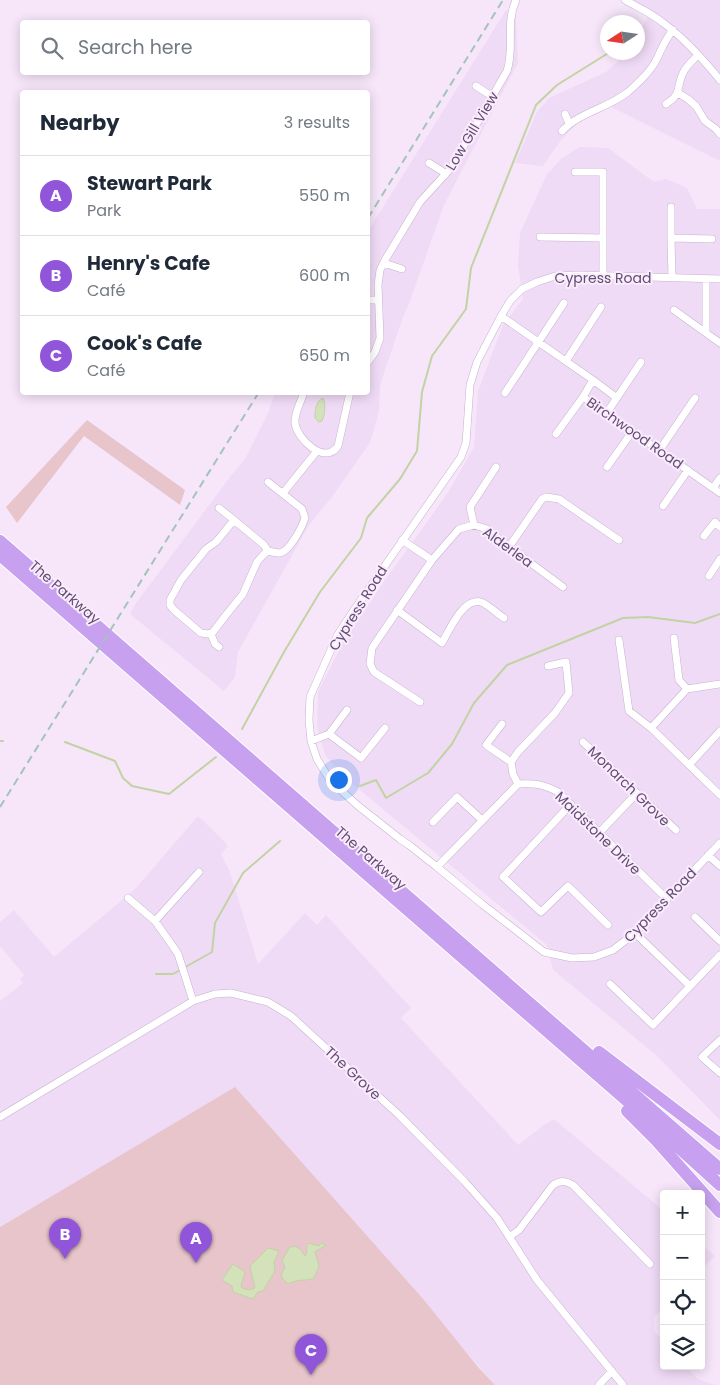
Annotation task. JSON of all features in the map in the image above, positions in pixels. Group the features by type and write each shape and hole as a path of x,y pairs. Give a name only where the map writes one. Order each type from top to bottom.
{"highway":[{"name":"The Parkway","path":"0,541 720,1169"},
{"name":"The Parkway","path":"0,554 633,1106 720,1185"},
{"path":"536,1008 564,1024 603,1056 720,1144"},
{"path":"538,1024 583,1071 656,1140 720,1212"}],"street":[{"name":"Low Gill View","path":"370,358 375,352 380,338 378,277 384,263 420,202 451,168 510,64 510,20 516,0"},
{"path":"628,1 673,30 720,80"},
{"path":"562,131 569,123 614,100 632,88 653,66 664,42 673,30"},
{"path":"666,104 678,93 684,70 698,55"},
{"path":"476,86 493,97"},
{"path":"678,93 696,106 705,121 720,134"},
{"path":"565,114 569,123"},
{"path":"429,162 446,175"},
{"path":"575,172 603,172 603,277"},
{"path":"671,207 672,278"},
{"path":"540,237 602,238"},
{"path":"672,238 712,239"},
{"path":"384,263 402,269"},
{"name":"Cypress Road","path":"720,279 555,276 522,289 510,301 500,316 477,362 470,385 466,443 461,457 337,636 310,696 309,720 311,741 317,759 330,780 383,826 544,952 572,958 594,957 613,950 635,933 720,843"},
{"path":"706,279 706,333"},
{"path":"370,300 378,300"},
{"path":"505,393 564,303"},
{"path":"566,360 601,307"},
{"path":"674,310 720,342"},
{"name":"Birchwood Road","path":"500,316 593,380 583,397 720,493"},
{"path":"606,414 641,362"},
{"path":"593,380 617,398"},
{"path":"303,395 296,415 297,431 317,451 327,454 336,450 349,395"},
{"path":"556,434 583,397"},
{"path":"659,451 695,398"},
{"path":"607,468 632,432"},
{"path":"283,493 317,451"},
{"path":"474,525 470,507 496,468"},
{"path":"663,506 688,470"},
{"path":"713,488 720,478"},
{"path":"220,508 264,545 268,551 280,553 291,544 304,520 304,515 302,509 268,482"},
{"path":"509,547 542,499 546,497 559,499 619,540"},
{"path":"211,634 201,633 174,610 170,605 170,600 182,580 206,550 214,544 234,520"},
{"path":"704,536 715,522 720,527"},
{"name":"Alderlea","path":"420,702 374,672 370,664 372,648 432,560 459,529 474,525 487,529 563,587"},
{"path":"402,540 432,560"},
{"path":"211,634 244,594 257,562 268,551"},
{"path":"709,576 720,559"},
{"path":"398,610 442,643 463,607 472,602 481,602 504,618"},
{"path":"211,634 215,644 219,647"},
{"path":"674,638 679,680 688,689"},
{"path":"619,640 629,711 651,728 720,795"},
{"path":"437,867 518,784 513,774 511,762 555,712 569,693 566,662 548,666"},
{"path":"651,728 688,689 720,684"},
{"path":"311,741 329,734 347,710"},
{"path":"502,724 486,745 511,762"},
{"path":"329,734 361,758 385,728"},
{"path":"689,765 720,731"},
{"name":"Monarch Grove","path":"583,742 676,830"},
{"name":"Maidstone Drive","path":"518,784 536,783 558,792 667,899"},
{"path":"599,833 636,793"},
{"path":"433,822 457,797 482,820"},
{"path":"571,804 503,877 541,912 568,886 608,925"},
{"path":"708,855 720,866"},
{"path":"155,921 198,872"},
{"path":"128,898 155,921 178,954 193,1001"},
{"path":"695,917 720,941"},
{"path":"635,933 690,986"},
{"path":"610,984 653,1025 720,955"},
{"name":"The Grove","path":"0,1117 193,1001 215,994 231,993 268,1002 291,1016 400,1116 465,1182 497,1218 537,1280 623,1385"},
{"path":"720,1040 702,1056 720,1072"},
{"path":"510,1237 519,1230 549,1188 563,1181 573,1185 650,1264"},
{"path":"599,1385 612,1371"}],"shaded area":[{"path":"629,0 720,0 720,161 611,107 579,122 561,140 543,166 515,163 537,112 549,98 606,72 619,60 645,60 645,22 650,12"},
{"path":"506,10 516,17 518,63 444,205 380,385 379,411 369,444 332,497 309,525 238,652 235,677 224,691 130,614 136,603 245,459 268,413 274,395 370,395 370,228"},
{"path":"580,147 608,148 654,182 666,179 687,188 697,209 720,209 720,1120 656,1055 553,970 547,945 344,777 325,755 317,726 318,692 341,646 383,583 447,494 474,447 478,391 503,325 523,299 518,266 520,233 547,174 562,158"},
{"path":"323,398 325,403 324,412 322,421 319,422 315,418 315,410 318,402"},
{"path":"87,420 185,490 180,505 84,436 17,523 6,507"},
{"path":"198,816 228,846 221,854 230,872 258,964 305,913 317,925 326,915 411,1008 401,1018 518,1145 554,1119 660,1208 660,1311 654,1317 654,1331 660,1338 660,1370 689,1370 698,1379 715,1385 495,1385 235,1088 0,1227 0,1001 23,983 20,979 24,975 0,946 0,922 14,910 54,957 135,889"},
{"path":"235,1087 424,1300 478,1367 495,1385 0,1385 0,1227"},
{"path":"309,1243 319,1246 321,1243 326,1245 315,1252 319,1266 314,1278 288,1284 281,1275 285,1267 282,1261 289,1248 294,1246 300,1249 305,1256"},
{"path":"705,1247 715,1256 705,1266"},
{"path":"268,1248 279,1251 274,1262 275,1271 263,1291 258,1292 253,1299 233,1292 232,1286 222,1280 233,1264 245,1272 241,1285 242,1288 249,1290 255,1288 250,1266"}],"waterway":[{"path":"242,729 284,652 320,592 361,538 367,518 400,479 417,451 422,392 432,356 466,309 471,268 536,105 557,85 600,58"},
{"path":"360,786 376,780 386,798 428,773 452,744 474,703 507,665 623,618 648,617 695,623 720,614"},
{"path":"65,742 115,761 123,778 132,786 169,794 216,757"},
{"path":"156,974 173,974 212,952 215,923 243,873 280,841"}],"railway":[{"path":"370,215 503,0"},
{"path":"0,807 257,395"}],"place":[{"name":"Henry's Cafe","path":"65,1259"},
{"name":"Stewart Park","path":"196,1263"},
{"name":"Cook's Cafe","path":"311,1375"}]}
